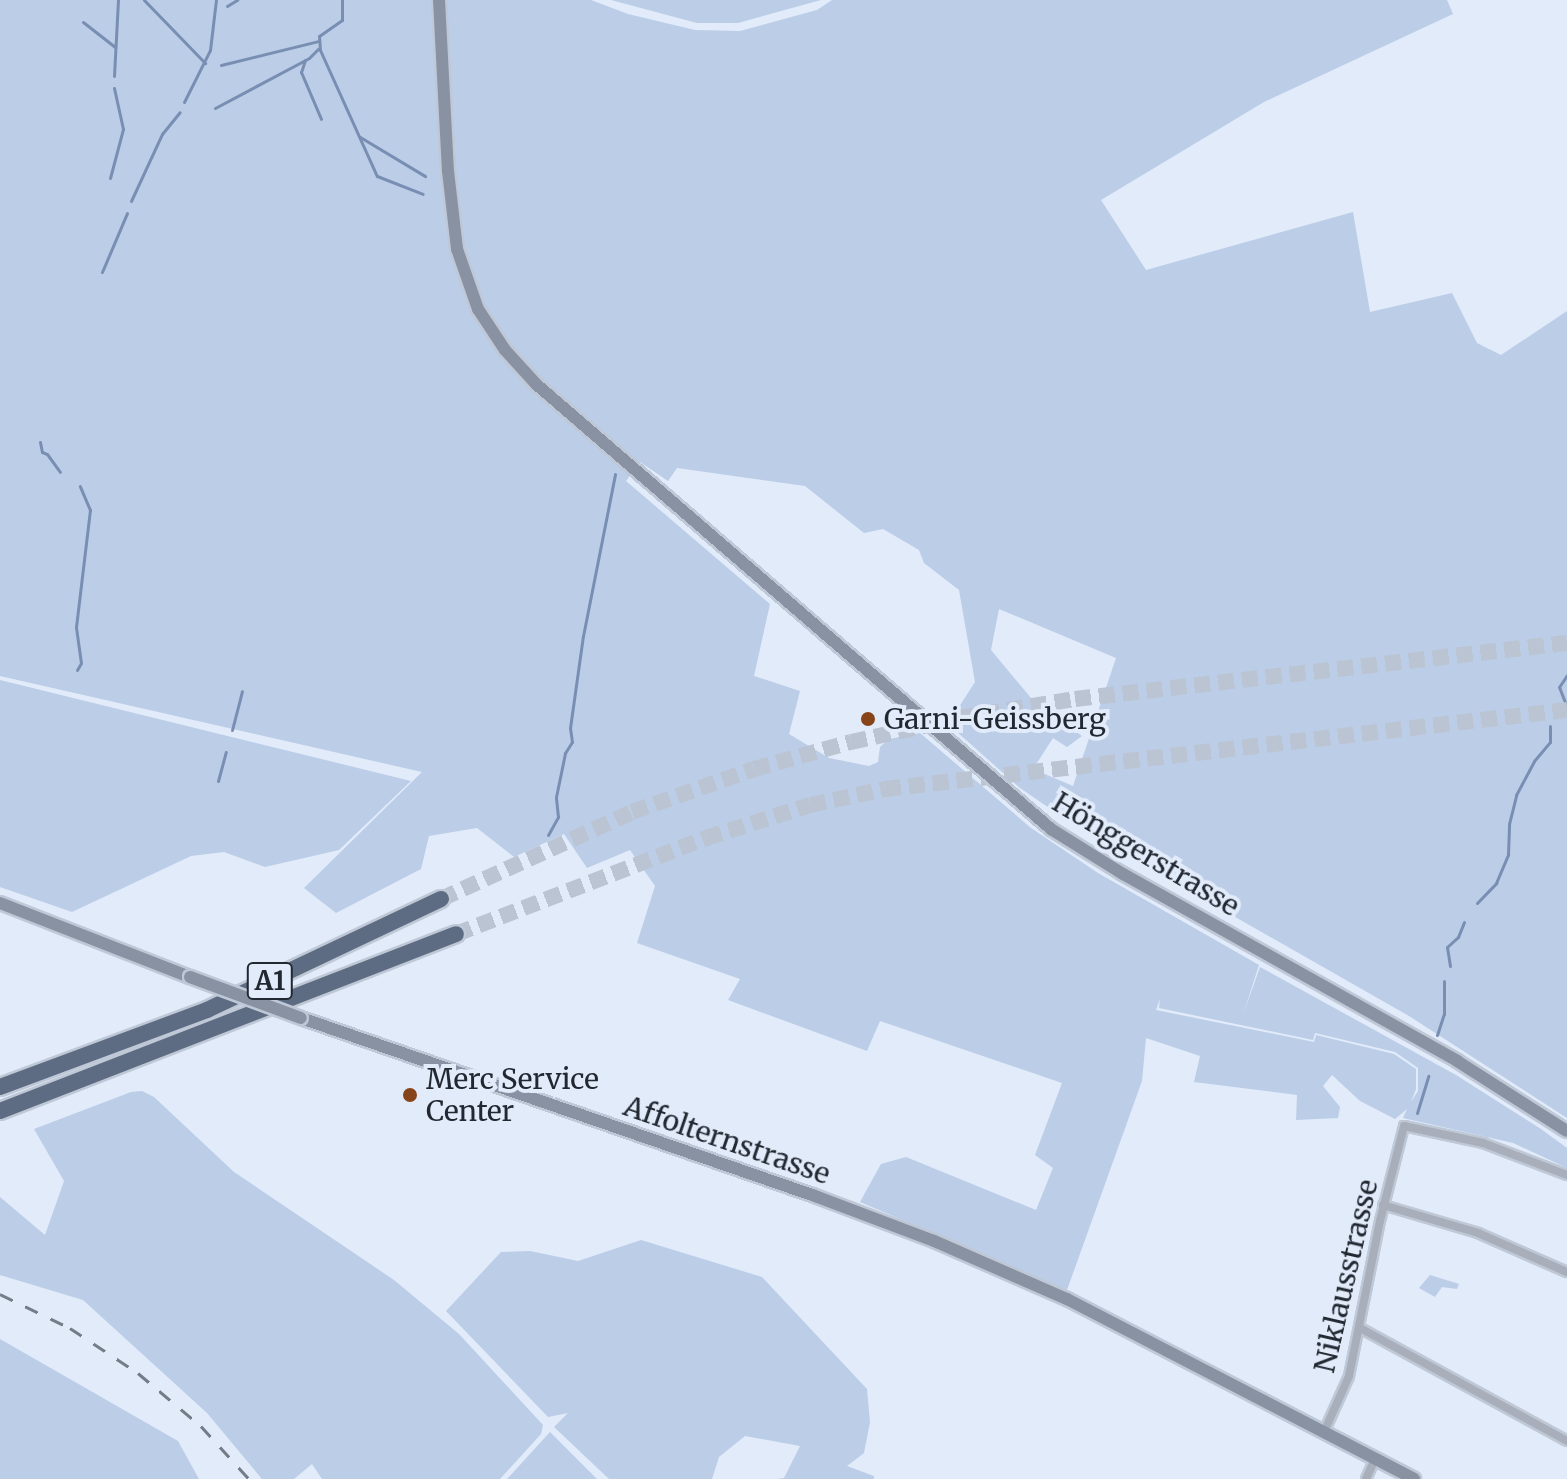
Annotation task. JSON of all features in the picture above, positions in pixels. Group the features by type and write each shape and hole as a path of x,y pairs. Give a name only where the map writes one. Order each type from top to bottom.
{"highway":[{"name":"A1","path":"0,1087 207,1010 441,899"},
{"name":"A1","path":"0,1111 456,934"},
{"path":"0,1078 55,1059 93,1052"}],"main road":[{"name":"Hönggerstrasse","path":"439,0 448,171 457,249 465,280 478,309 505,350 536,384 1051,829 1123,874 1457,1061 1567,1131"},
{"name":"Affolternstrasse","path":"0,903 301,1018 815,1196 934,1241 1067,1299 1414,1479"}],"street":[{"name":"Niklausstrasse","path":"1324,1432 1349,1376 1383,1205 1404,1126 1483,1143 1567,1175"},
{"path":"1383,1205 1478,1233 1567,1272"},
{"path":"1360,1328 1567,1441"},
{"path":"1366,1479 1375,1459"}],"shaded area":[{"path":"0,0 591,0 628,14 695,30 740,31 817,10 832,0 1447,0 1453,14 1264,102 1101,200 1146,270 1353,212 1370,312 1452,293 1477,343 1501,355 1567,311 1567,1118 1409,1016 1074,825 1020,788 948,724 975,682 959,590 924,563 919,550 883,529 864,533 805,486 677,468 668,481 640,462 626,481 770,604 754,676 800,691 789,734 829,758 869,766 878,762 880,747 889,739 920,733 1031,828 1098,873 1259,965 1243,1015 1260,967 1456,1075 1541,1129 1567,1148 1567,1168 1513,1143 1403,1118 1407,1109 1395,1119 1360,1101 1332,1075 1323,1086 1340,1107 1338,1118 1296,1120 1297,1095 1194,1082 1200,1056 1146,1038 1142,1081 1067,1290 860,1202 881,1164 906,1157 1036,1210 1053,1168 1035,1155 1062,1083 880,1021 867,1051 728,1000 740,979 637,943 655,886 630,850 587,868 564,834 514,857 477,828 429,836 421,869 336,913 304,888 422,772 0,676","holes":["999,609 1116,658 1073,786 1033,769 1053,738 1067,747 1082,736 1031,698 991,650","1160,999 1159,1008 1313,1040 1315,1033 1395,1052 1418,1068 1418,1091 1411,1102 1416,1089 1416,1069 1394,1054 1316,1035 1314,1042 1156,1010"]},
{"path":"611,0 821,0 738,23 697,23"},
{"path":"0,680 411,781 339,850 265,867 224,852 191,856 72,912 0,887"},
{"path":"142,1091 154,1097 234,1172 394,1280 459,1334 543,1425 541,1434 500,1479 322,1479 312,1464 294,1479 262,1479 207,1413 83,1300 0,1275 0,1197 45,1235 64,1181 34,1129 131,1092"},
{"path":"641,1240 762,1277 867,1389 870,1422 864,1453 847,1466 874,1476 874,1479 777,1479 784,1478 800,1446 745,1436 719,1457 712,1479 609,1479 554,1427 568,1413 548,1417 446,1311 501,1252 530,1251 578,1261"},
{"path":"1430,1275 1459,1284 1457,1289 1442,1287 1435,1297 1419,1288"},
{"path":"0,1339 178,1441 199,1479 0,1479"},
{"path":"550,1432 597,1479 507,1479"}],"waterway":[{"path":"114,76 118,0"},
{"path":"144,0 205,63"},
{"path":"184,102 210,50 216,0"},
{"path":"227,6 237,0"},
{"path":"342,0 342,20 319,36 320,50 377,176 423,194"},
{"path":"83,22 115,47"},
{"path":"221,65 319,41"},
{"path":"215,108 309,58 318,49"},
{"path":"305,60 301,72 321,119"},
{"path":"110,178 123,129 114,88"},
{"path":"131,201 162,134 180,112"},
{"path":"360,137 425,176"},
{"path":"102,272 127,213"},
{"path":"40,442 42,452 60,472"},
{"path":"548,835 558,817 556,797 565,753 572,742 570,728 583,636 615,474"},
{"path":"77,670 81,663 76,627 90,510 80,486"},
{"path":"1562,713 1566,705 1559,687 1567,675"},
{"path":"232,730 242,691"},
{"path":"1477,903 1496,883 1508,855 1509,824 1516,795 1534,761 1550,742 1550,726"},
{"path":"218,781 226,752"},
{"path":"1450,966 1447,947 1458,937 1464,922"},
{"path":"1437,1035 1444,1014 1444,981"},
{"path":"1417,1113 1428,1076"}],"tunnel":[{"path":"441,899 632,812 754,769 851,742 960,718 1075,699 1567,643"},
{"path":"456,934 706,838 810,805 885,789 1567,710"}],"railway":[{"path":"0,1294 70,1328 138,1373 201,1426 249,1479"}],"place":[{"name":"Garni-Geissberg","path":"868,719"},
{"name":"Merc Service Center","path":"410,1095"}]}
